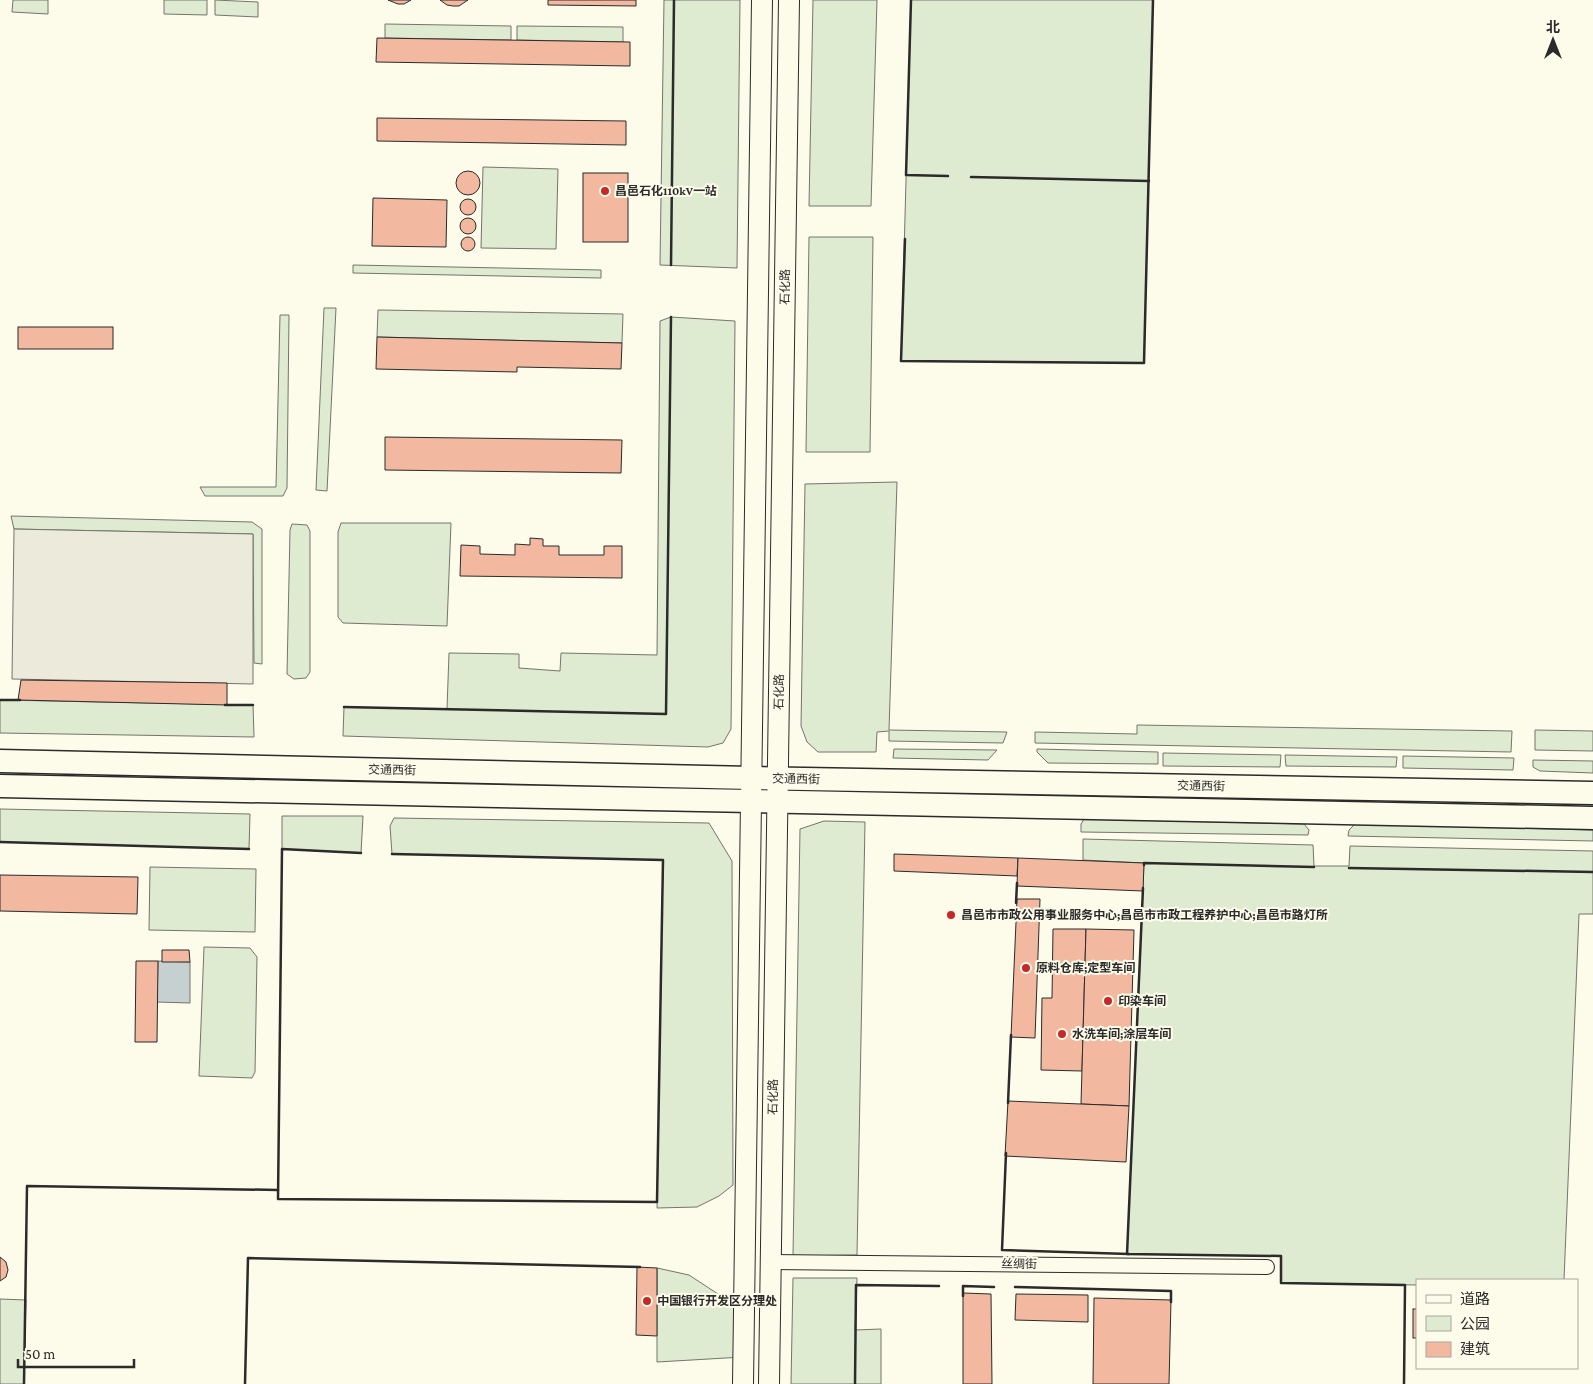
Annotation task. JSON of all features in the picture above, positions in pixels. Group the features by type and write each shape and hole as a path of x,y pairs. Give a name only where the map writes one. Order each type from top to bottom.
{"main road":[{"path":"743,1384 762,0"},
{"name":"石化路","path":"769,1384 789,0"},
{"name":"交通西街","path":"0,761 1593,794"},
{"name":"交通西街","path":"0,786 1593,818"}],"street":[{"name":"丝绸街","path":"770,1262 1267,1267"}],"green space":[{"path":"13,0 48,0 48,14 12,12"},
{"path":"164,0 207,0 207,15 164,14"},
{"path":"215,0 258,2 258,17 215,15"},
{"path":"664,0 740,0 737,268 660,265"},
{"path":"813,0 877,0 871,206 809,206"},
{"path":"911,0 1153,0 1144,363 901,361"},
{"path":"385,24 511,26 511,40 385,38"},
{"path":"517,26 623,27 623,42 517,40"},
{"path":"483,167 558,169 556,249 481,248"},
{"path":"809,237 873,237 870,452 806,452"},
{"path":"353,265 601,270 601,278 353,273"},
{"path":"324,308 336,308 327,491 316,490"},
{"path":"378,310 623,314 622,343 377,337"},
{"path":"280,315 289,315 287,488 283,496 205,496 200,487 276,487"},
{"path":"671,317 735,321 731,729 723,743 708,747 343,736 344,707 447,709 449,653 519,654 519,668 560,671 561,653 657,655 660,321"},
{"path":"897,482 889,730 1007,732 1003,743 889,741 889,731 877,732 876,752 818,752 807,742 801,726 805,484"},
{"path":"11,516 252,522 262,529 262,664 254,663 253,534 14,529"},
{"path":"341,523 451,523 447,626 343,623 338,617 338,532"},
{"path":"292,524 307,525 310,531 310,672 306,678 294,679 287,674 290,530"},
{"path":"0,700 253,705 254,737 0,733"},
{"path":"1137,725 1512,731 1511,752 1035,743 1035,732 1137,734"},
{"path":"1535,730 1593,731 1593,751 1535,750"},
{"path":"894,749 997,750 988,760 893,758"},
{"path":"1037,749 1158,752 1158,764 1048,763 1037,752"},
{"path":"1163,753 1281,755 1280,767 1163,766"},
{"path":"1285,755 1397,757 1396,767 1286,766"},
{"path":"1403,756 1514,758 1513,770 1403,768"},
{"path":"1533,760 1593,761 1593,773 1540,771 1533,767"},
{"path":"0,809 250,814 249,849 0,842"},
{"path":"282,816 363,816 361,853 282,849"},
{"path":"394,818 709,823 732,861 733,1185 719,1196 697,1207 657,1208 663,860 392,854 390,826"},
{"path":"1084,819 1304,824 1309,830 1308,835 1081,832 1081,824"},
{"path":"824,821 865,822 857,1255 793,1256 800,829"},
{"path":"1355,824 1593,830 1593,841 1348,836 1349,830"},
{"path":"1083,839 1313,845 1314,866 1349,866 1350,846 1593,851 1593,914 1579,914 1564,1279 1416,1279 1416,1285 1281,1283 1281,1256 1127,1254 1144,863 1083,860"},
{"path":"150,867 256,869 255,932 149,930"},
{"path":"204,947 250,948 257,957 255,1072 252,1078 199,1076"},
{"path":"657,1268 689,1275 744,1311 743,1357 657,1362"},
{"path":"793,1278 857,1278 855,1330 881,1329 881,1384 791,1384"},
{"path":"0,1299 26,1300 24,1384 0,1384"}],"shaded area":[{"path":"14,529 253,534 253,684 12,679"},
{"path":"158,961 190,962 190,1003 157,1002"}],"building":[{"path":"388,0 411,0 404,4 398,4"},
{"path":"440,0 468,0 459,6 453,6 447,5"},
{"path":"548,0 636,0 636,6 548,5"},
{"path":"377,38 630,42 630,66 376,62"},
{"path":"377,118 626,121 626,145 377,141"},
{"path":"468,171 476,175 480,183 476,191 468,195 460,191 456,183 460,175"},
{"name":"昌邑石化110kV一站","path":"583,173 628,173 628,242 583,242"},
{"path":"373,198 447,200 446,247 372,246"},
{"path":"468,199 476,207 468,215 460,207"},
{"path":"468,218 476,226 468,234 460,226"},
{"path":"465,237 471,237 475,244 471,251 465,251 461,247 461,241"},
{"path":"18,327 113,327 113,349 18,349"},
{"path":"377,337 622,343 621,369 517,367 517,372 376,369"},
{"path":"385,437 622,440 621,473 385,470"},
{"path":"530,538 543,539 543,546 559,546 559,555 604,555 604,546 622,546 622,578 460,576 461,545 480,546 480,554 515,555 515,544 530,545"},
{"path":"21,680 227,683 227,705 18,700"},
{"path":"894,854 1018,858 1017,876 894,871"},
{"path":"1018,858 1144,863 1143,891 1017,886"},
{"path":"0,875 138,877 137,914 0,911"},
{"name":"原料仓库;定型车间","path":"1017,899 1040,899 1035,1038 1011,1037"},
{"name":"水洗车间;涂层车间","path":"1053,929 1086,929 1082,1071 1041,1070 1042,998 1052,998"},
{"name":"印染车间","path":"1086,929 1134,930 1129,1106 1081,1104"},
{"path":"162,950 189,950 190,962 162,962"},
{"path":"136,961 158,961 157,1042 135,1042"},
{"path":"1008,1101 1129,1106 1126,1162 1005,1156"},
{"path":"0,1257 6,1262 8,1270 6,1277 0,1281"},
{"name":"中国银行开发区分理处","path":"637,1267 657,1268 657,1336 636,1335"},
{"path":"963,1293 991,1294 992,1384 963,1384"},
{"path":"1016,1294 1088,1295 1088,1322 1015,1320"},
{"path":"1094,1298 1171,1300 1169,1384 1093,1384"},
{"path":"1413,1309 1416,1309 1416,1338 1413,1338"}],"wall":[{"path":"671,265 674,0"},
{"path":"911,0 906,175 948,176"},
{"path":"905,239 901,361 1144,363 1153,0"},
{"path":"971,177 1149,181"},
{"path":"344,707 666,714 671,317"},
{"path":"0,700 20,700"},
{"path":"225,705 253,705"},
{"path":"0,842 249,849"},
{"path":"361,853 282,849 278,1199 657,1202 663,860 392,854"},
{"path":"1144,865 1144,863 1314,867"},
{"path":"1349,868 1593,872"},
{"path":"1016,903 1017,883"},
{"path":"1143,888 1127,1254 1281,1256 1281,1283 1405,1285 1404,1384"},
{"path":"1008,1103 1011,1035"},
{"path":"1006,1153 1002,1250 1129,1254"},
{"path":"24,1384 27,1186 278,1190"},
{"path":"245,1384 248,1258 640,1267"},
{"path":"855,1384 856,1285 939,1286"},
{"path":"963,1296 963,1286 994,1287"},
{"path":"1015,1287 1171,1291 1171,1302"}],"place":[{"name":"昌邑石化110kV一站","path":"605,191"},
{"name":"昌邑市市政公用事业服务中心;昌邑市市政工程养护中心;昌邑市路灯所","path":"951,915"},
{"name":"原料仓库;定型车间","path":"1026,968"},
{"name":"印染车间","path":"1108,1001"},
{"name":"水洗车间;涂层车间","path":"1062,1034"},
{"name":"中国银行开发区分理处","path":"647,1301"}]}
